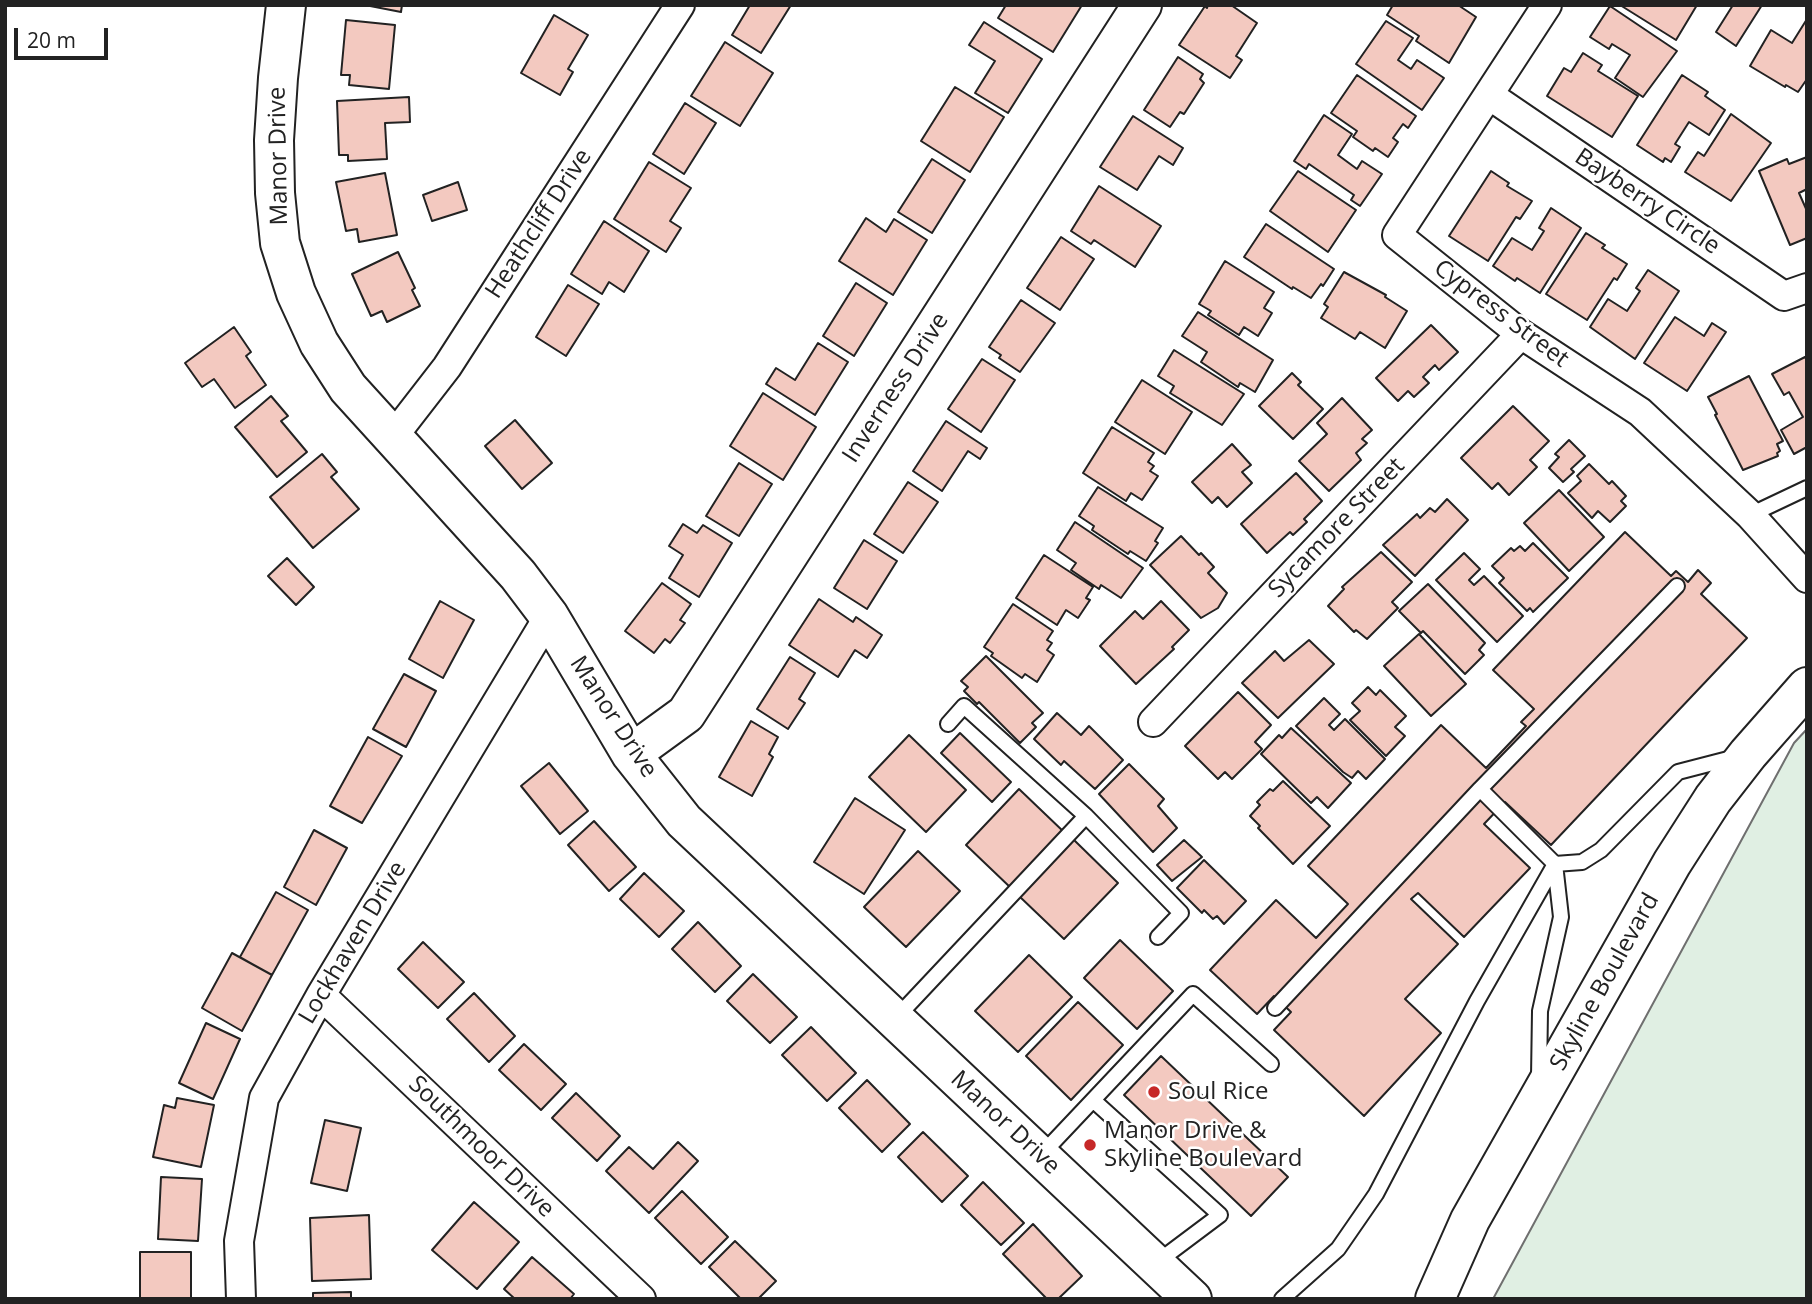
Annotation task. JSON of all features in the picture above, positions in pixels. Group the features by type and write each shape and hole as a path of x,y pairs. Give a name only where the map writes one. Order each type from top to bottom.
{"street":[{"name":"Manor Drive","path":"286,5 274,140 280,243 296,293 318,342 348,388 517,575 549,617 631,754 684,821 1192,1299"},
{"name":"Heathcliff Drive","path":"392,438 447,367 680,5"},
{"name":"Inverness Drive","path":"631,754 686,714 1142,5"},
{"name":"Cypress Street","path":"1547,5 1397,235 1521,334 1640,412 1750,515 1807,578"},
{"name":"Bayberry Circle","path":"1489,95 1784,296 1807,288"},
{"name":"Sycamore Street","path":"1153,722 1521,334"},
{"name":"Lockhaven Drive","path":"241,1299 239,1241 264,1098 321,995 549,617"},
{"name":"Skyline Boulevard","path":"1435,1299 1470,1220 1672,863 1713,799 1748,754 1807,687"},
{"name":"Southmoor Drive","path":"321,995 641,1299"}],"lane":[{"path":"1750,515 1807,488"},
{"path":"1275,1008 1480,789 1677,586"},
{"path":"948,724 964,706 1086,816 1181,913 1158,937"},
{"path":"1555,864 1582,862 1601,850 1678,772 1748,754"},
{"path":"1480,789 1555,864 1561,917 1540,1011 1539,1099"},
{"path":"895,1020 1086,816"},
{"path":"1282,1299 1338,1250 1376,1194 1477,1001 1555,864"},
{"path":"1041,1156 1194,994 1272,1065"},
{"path":"1093,1100 1220,1215 1155,1264"}],"green space":[{"path":"1807,729 1807,1299 1493,1299 1794,743"}],"building":[{"path":"365,5 402,5 401,12"},
{"path":"750,5 791,5 761,53 732,35"},
{"path":"1006,5 1082,5 1053,52 998,18"},
{"path":"1208,5 1231,5 1257,23 1236,56 1242,60 1230,78 1179,45"},
{"path":"1393,5 1458,5 1476,17 1449,63 1416,41 1419,36 1387,15"},
{"path":"1620,5 1697,5 1676,40"},
{"path":"1733,5 1762,5 1736,46 1716,32"},
{"path":"1610,6 1677,51 1643,97 1615,78 1630,55 1612,44 1609,49 1590,37"},
{"path":"554,15 588,35 568,69 573,72 560,95 521,73"},
{"path":"1807,19 1807,79 1798,92 1750,66 1771,30 1792,43"},
{"path":"346,20 395,25 389,89 349,85 350,75 341,75"},
{"path":"1386,21 1413,38 1398,60 1411,69 1417,60 1444,78 1422,110 1356,64"},
{"path":"984,22 1042,59 1008,113 975,93 995,61 969,45"},
{"path":"725,42 773,73 740,126 691,96"},
{"path":"1583,53 1602,65 1598,71 1638,96 1612,137 1547,96 1564,68 1571,72"},
{"path":"1178,57 1203,74 1200,79 1204,83 1184,114 1180,112 1170,127 1144,110"},
{"path":"1357,75 1416,116 1408,128 1403,124 1393,138 1398,142 1388,157 1375,148 1373,151 1353,137 1357,131 1331,113"},
{"path":"1682,75 1708,92 1705,96 1725,110 1709,135 1689,122 1675,144 1680,147 1671,162 1665,158 1663,162 1637,145"},
{"path":"955,87 1004,117 970,172 921,141"},
{"path":"409,97 410,122 385,123 387,159 348,161 348,155 339,155 337,101"},
{"path":"685,103 716,123 684,174 653,154"},
{"path":"1731,114 1771,143 1731,201 1685,172 1698,152 1704,156"},
{"path":"1324,115 1352,134 1338,155 1357,169 1362,161 1382,174 1360,206 1351,200 1354,195 1309,164 1306,169 1294,161"},
{"path":"1133,116 1183,148 1173,165 1159,156 1137,190 1100,167"},
{"path":"1807,157 1807,189 1799,193 1807,211 1807,238 1790,245 1759,171 1787,159 1789,164"},
{"path":"932,159 965,180 932,233 898,212"},
{"path":"649,162 691,188 670,221 681,228 666,252 614,219"},
{"path":"1298,171 1356,210 1328,252 1270,211"},
{"path":"1491,171 1509,183 1507,186 1532,201 1520,219 1516,217 1488,261 1449,236"},
{"path":"385,173 397,235 359,242 357,229 346,231 336,182"},
{"path":"458,182 467,210 432,221 423,195"},
{"path":"1099,186 1161,226 1135,267 1094,240 1091,244 1071,231"},
{"path":"1551,208 1581,228 1540,293 1493,266 1512,238 1532,250 1544,231 1539,228"},
{"path":"866,218 886,232 894,219 927,240 893,295 839,261"},
{"path":"604,221 649,251 624,292 609,282 602,294 571,274"},
{"path":"1266,224 1334,269 1311,298 1293,287 1292,289 1244,257"},
{"path":"1586,233 1605,245 1602,248 1627,264 1617,280 1614,278 1587,320 1546,294"},
{"path":"1061,237 1094,259 1060,310 1027,288"},
{"path":"398,252 415,288 412,290 420,306 387,322 382,311 371,316 352,274"},
{"path":"1225,261 1274,292 1264,308 1272,313 1258,336 1244,327 1239,335 1208,315 1211,311 1199,304"},
{"path":"1648,270 1679,291 1635,359 1590,327 1608,299 1627,311 1640,291 1636,288"},
{"path":"1344,272 1386,295 1385,297 1407,311 1385,348 1360,332 1355,339 1321,318 1328,307 1324,304"},
{"path":"856,283 887,303 854,356 823,336"},
{"path":"568,285 599,304 566,356 536,337"},
{"path":"1021,300 1055,323 1020,372 999,358 1001,355 989,347"},
{"path":"1198,312 1273,360 1255,392 1240,383 1238,387 1201,362 1207,352 1182,336"},
{"path":"1675,317 1704,336 1712,323 1726,332 1687,391 1644,363"},
{"path":"1431,325 1458,352 1439,370 1435,365 1423,377 1429,383 1414,397 1408,391 1398,401 1376,378"},
{"path":"234,327 251,352 246,356 266,385 235,408 214,379 202,387 185,363"},
{"path":"818,343 848,362 815,415 766,384 776,368 795,380"},
{"path":"1174,350 1244,394 1222,425 1170,393 1174,386 1158,376"},
{"path":"1805,357 1807,447 1794,454 1781,430 1803,417 1789,392 1784,395 1772,374"},
{"path":"982,359 1015,380 981,432 948,409"},
{"path":"1292,373 1301,382 1298,385 1323,409 1293,439 1259,406"},
{"path":"1749,376 1783,441 1777,444 1780,451 1778,456 1743,470 1708,397"},
{"path":"1142,380 1192,412 1165,454 1115,422"},
{"path":"763,393 816,427 783,480 730,446"},
{"path":"271,396 288,416 281,421 307,452 277,477 235,427"},
{"path":"1342,398 1372,430 1362,439 1367,443 1356,453 1361,460 1329,491 1299,461 1327,434 1317,423"},
{"path":"1513,406 1549,441 1530,460 1537,467 1509,495 1498,483 1492,489 1461,458"},
{"path":"515,420 552,463 522,489 485,446"},
{"path":"946,421 987,448 980,459 968,451 942,491 913,471"},
{"path":"1112,427 1154,453 1148,462 1154,466 1150,471 1158,476 1142,500 1131,493 1126,501 1083,473"},
{"path":"1569,440 1585,456 1571,469 1574,472 1563,482 1549,468 1559,457 1555,454"},
{"path":"1232,444 1251,465 1242,472 1252,483 1227,507 1218,497 1212,503 1192,482"},
{"path":"322,454 337,472 331,477 359,509 313,548 270,497"},
{"path":"739,463 772,484 739,536 706,516"},
{"path":"1589,464 1609,484 1612,481 1626,496 1621,501 1626,506 1610,522 1598,511 1592,518 1568,493 1581,481 1577,476"},
{"path":"1296,473 1322,501 1304,519 1307,522 1293,535 1290,532 1267,553 1241,524"},
{"path":"908,482 938,502 903,553 874,534"},
{"path":"1098,487 1163,528 1155,541 1158,543 1146,561 1130,551 1128,554 1092,530 1094,526 1079,516"},
{"path":"1559,490 1604,537 1569,571 1524,523"},
{"path":"1447,499 1468,520 1415,576 1383,545 1417,514 1420,518 1430,508 1435,512"},
{"path":"1075,522 1143,568 1121,598 1101,585 1099,589 1071,570 1076,563 1057,550"},
{"path":"683,524 697,533 703,525 732,543 699,597 669,578 683,555 669,546"},
{"path":"1625,532 1671,576 1676,571 1688,582 1698,570 1711,583 1701,594 1747,638 1551,845 1505,802 1484,824 1530,868 1464,937 1418,893 1411,899 1458,944 1405,999 1441,1033 1364,1116 1274,1030 1291,1012 1274,996 1257,1014 1210,970 1276,900 1316,938 1348,904 1308,866 1441,725 1486,768 1526,726 1521,722 1534,709 1493,670"},
{"path":"1181,536 1214,567 1208,573 1227,593 1218,608 1201,618 1150,565"},
{"path":"864,540 897,561 867,609 834,588"},
{"path":"1533,543 1568,578 1533,612 1530,608 1527,611 1499,583 1504,578 1492,566 1511,548 1514,551 1520,546 1525,551"},
{"path":"1381,552 1412,582 1392,602 1398,608 1367,639 1356,630 1354,632 1328,606 1344,589 1342,587"},
{"path":"1464,553 1480,569 1469,580 1474,585 1484,576 1523,616 1497,642 1436,580"},
{"path":"1044,555 1093,587 1086,598 1090,600 1078,618 1066,610 1057,625 1016,598"},
{"path":"287,558 314,587 296,605 268,576"},
{"path":"662,583 691,604 680,620 685,623 670,643 665,639 654,653 625,631"},
{"path":"1428,584 1485,643 1479,650 1484,655 1465,674 1423,631 1421,633 1399,611"},
{"path":"819,599 853,622 856,617 882,635 867,658 855,650 838,677 789,645"},
{"path":"440,601 474,620 443,678 409,659"},
{"path":"1161,601 1189,630 1172,647 1174,649 1136,684 1100,646 1135,611 1143,619"},
{"path":"1013,604 1053,631 1047,640 1052,643 1047,650 1054,655 1037,682 1025,674 1022,678 991,656 993,653 984,647"},
{"path":"1419,634 1466,684 1431,716 1384,666"},
{"path":"1309,640 1334,664 1278,718 1242,683 1275,651 1284,661"},
{"path":"986,656 1043,713 1032,723 1036,727 1020,743 979,702 977,704 964,691 968,687 961,681"},
{"path":"790,657 815,673 799,699 805,703 788,729 757,709"},
{"path":"404,674 436,691 406,747 373,729"},
{"path":"1368,687 1376,695 1380,690 1406,716 1395,727 1405,736 1386,756 1350,720 1360,711 1352,703"},
{"path":"1238,692 1271,725 1255,742 1262,749 1232,779 1225,772 1218,779 1185,746"},
{"path":"1324,698 1340,714 1329,725 1334,730 1345,719 1385,759 1366,779 1358,771 1352,778 1343,772 1296,726"},
{"path":"1057,713 1081,735 1089,726 1123,760 1095,789 1064,761 1061,765 1034,739"},
{"path":"751,721 778,737 769,754 773,757 752,796 719,777"},
{"path":"1291,728 1351,783 1328,808 1317,797 1311,803 1261,754 1279,735 1282,738"},
{"path":"960,733 1011,782 992,802 941,753"},
{"path":"909,735 966,790 926,832 869,777"},
{"path":"368,737 402,756 362,823 330,806"},
{"path":"549,763 588,811 560,834 521,786"},
{"path":"1129,764 1164,799 1158,806 1177,828 1153,852 1099,794"},
{"path":"1283,781 1330,826 1293,864 1250,816 1260,805 1257,802"},
{"path":"1019,789 1065,833 1012,889 966,845"},
{"path":"855,798 905,830 864,894 814,862"},
{"path":"594,821 636,867 609,891 568,845"},
{"path":"314,830 347,848 316,905 284,887"},
{"path":"1073,839 1118,883 1064,939 1019,896"},
{"path":"1184,840 1202,857 1172,881 1157,865"},
{"path":"918,851 960,891 906,947 864,907"},
{"path":"1204,860 1246,901 1224,924 1217,916 1213,919 1204,910 1202,913 1177,888"},
{"path":"644,873 684,911 659,937 620,899"},
{"path":"276,892 308,910 272,975 240,957"},
{"path":"698,922 741,966 715,992 672,949"},
{"path":"1120,940 1173,991 1137,1029 1084,978"},
{"path":"423,942 464,982 438,1008 398,969"},
{"path":"232,953 272,975 242,1031 202,1008"},
{"path":"1029,955 1072,997 1018,1052 975,1011"},
{"path":"753,974 797,1017 770,1043 727,1001"},
{"path":"474,993 515,1036 489,1062 447,1019"},
{"path":"1078,1002 1123,1045 1071,1100 1026,1056"},
{"path":"206,1023 240,1039 213,1099 179,1083"},
{"path":"811,1027 856,1073 827,1101 782,1055"},
{"path":"524,1044 566,1084 541,1110 499,1070"},
{"path":"1161,1056 1288,1177 1251,1216 1124,1095"},
{"path":"867,1080 910,1124 882,1152 839,1108"},
{"path":"576,1093 620,1136 597,1161 552,1118"},
{"path":"177,1098 214,1105 201,1167 153,1157 164,1105 175,1108"},
{"path":"325,1120 361,1128 347,1191 311,1183"},
{"path":"923,1132 968,1176 942,1202 898,1157"},
{"path":"678,1142 698,1161 649,1213 606,1171 629,1147 653,1169"},
{"path":"161,1177 202,1179 198,1241 158,1239"},
{"path":"983,1182 1024,1223 1001,1245 961,1205"},
{"path":"682,1191 728,1237 701,1264 655,1218"},
{"path":"474,1202 519,1242 477,1289 432,1250"},
{"path":"369,1215 371,1279 312,1281 310,1218"},
{"path":"1033,1224 1082,1276 1058,1299 1047,1299 1003,1254"},
{"path":"735,1241 776,1281 758,1299 741,1299 709,1267"},
{"path":"140,1252 191,1252 191,1299 140,1299"},
{"path":"532,1257 574,1294 570,1299 515,1299 504,1289"},
{"path":"351,1292 351,1299 313,1299 313,1293"}],"place":[{"name":"Soul Rice","path":"1154,1092"},
{"name":"Manor Drive & Skyline Boulevard","path":"1090,1145"}]}
